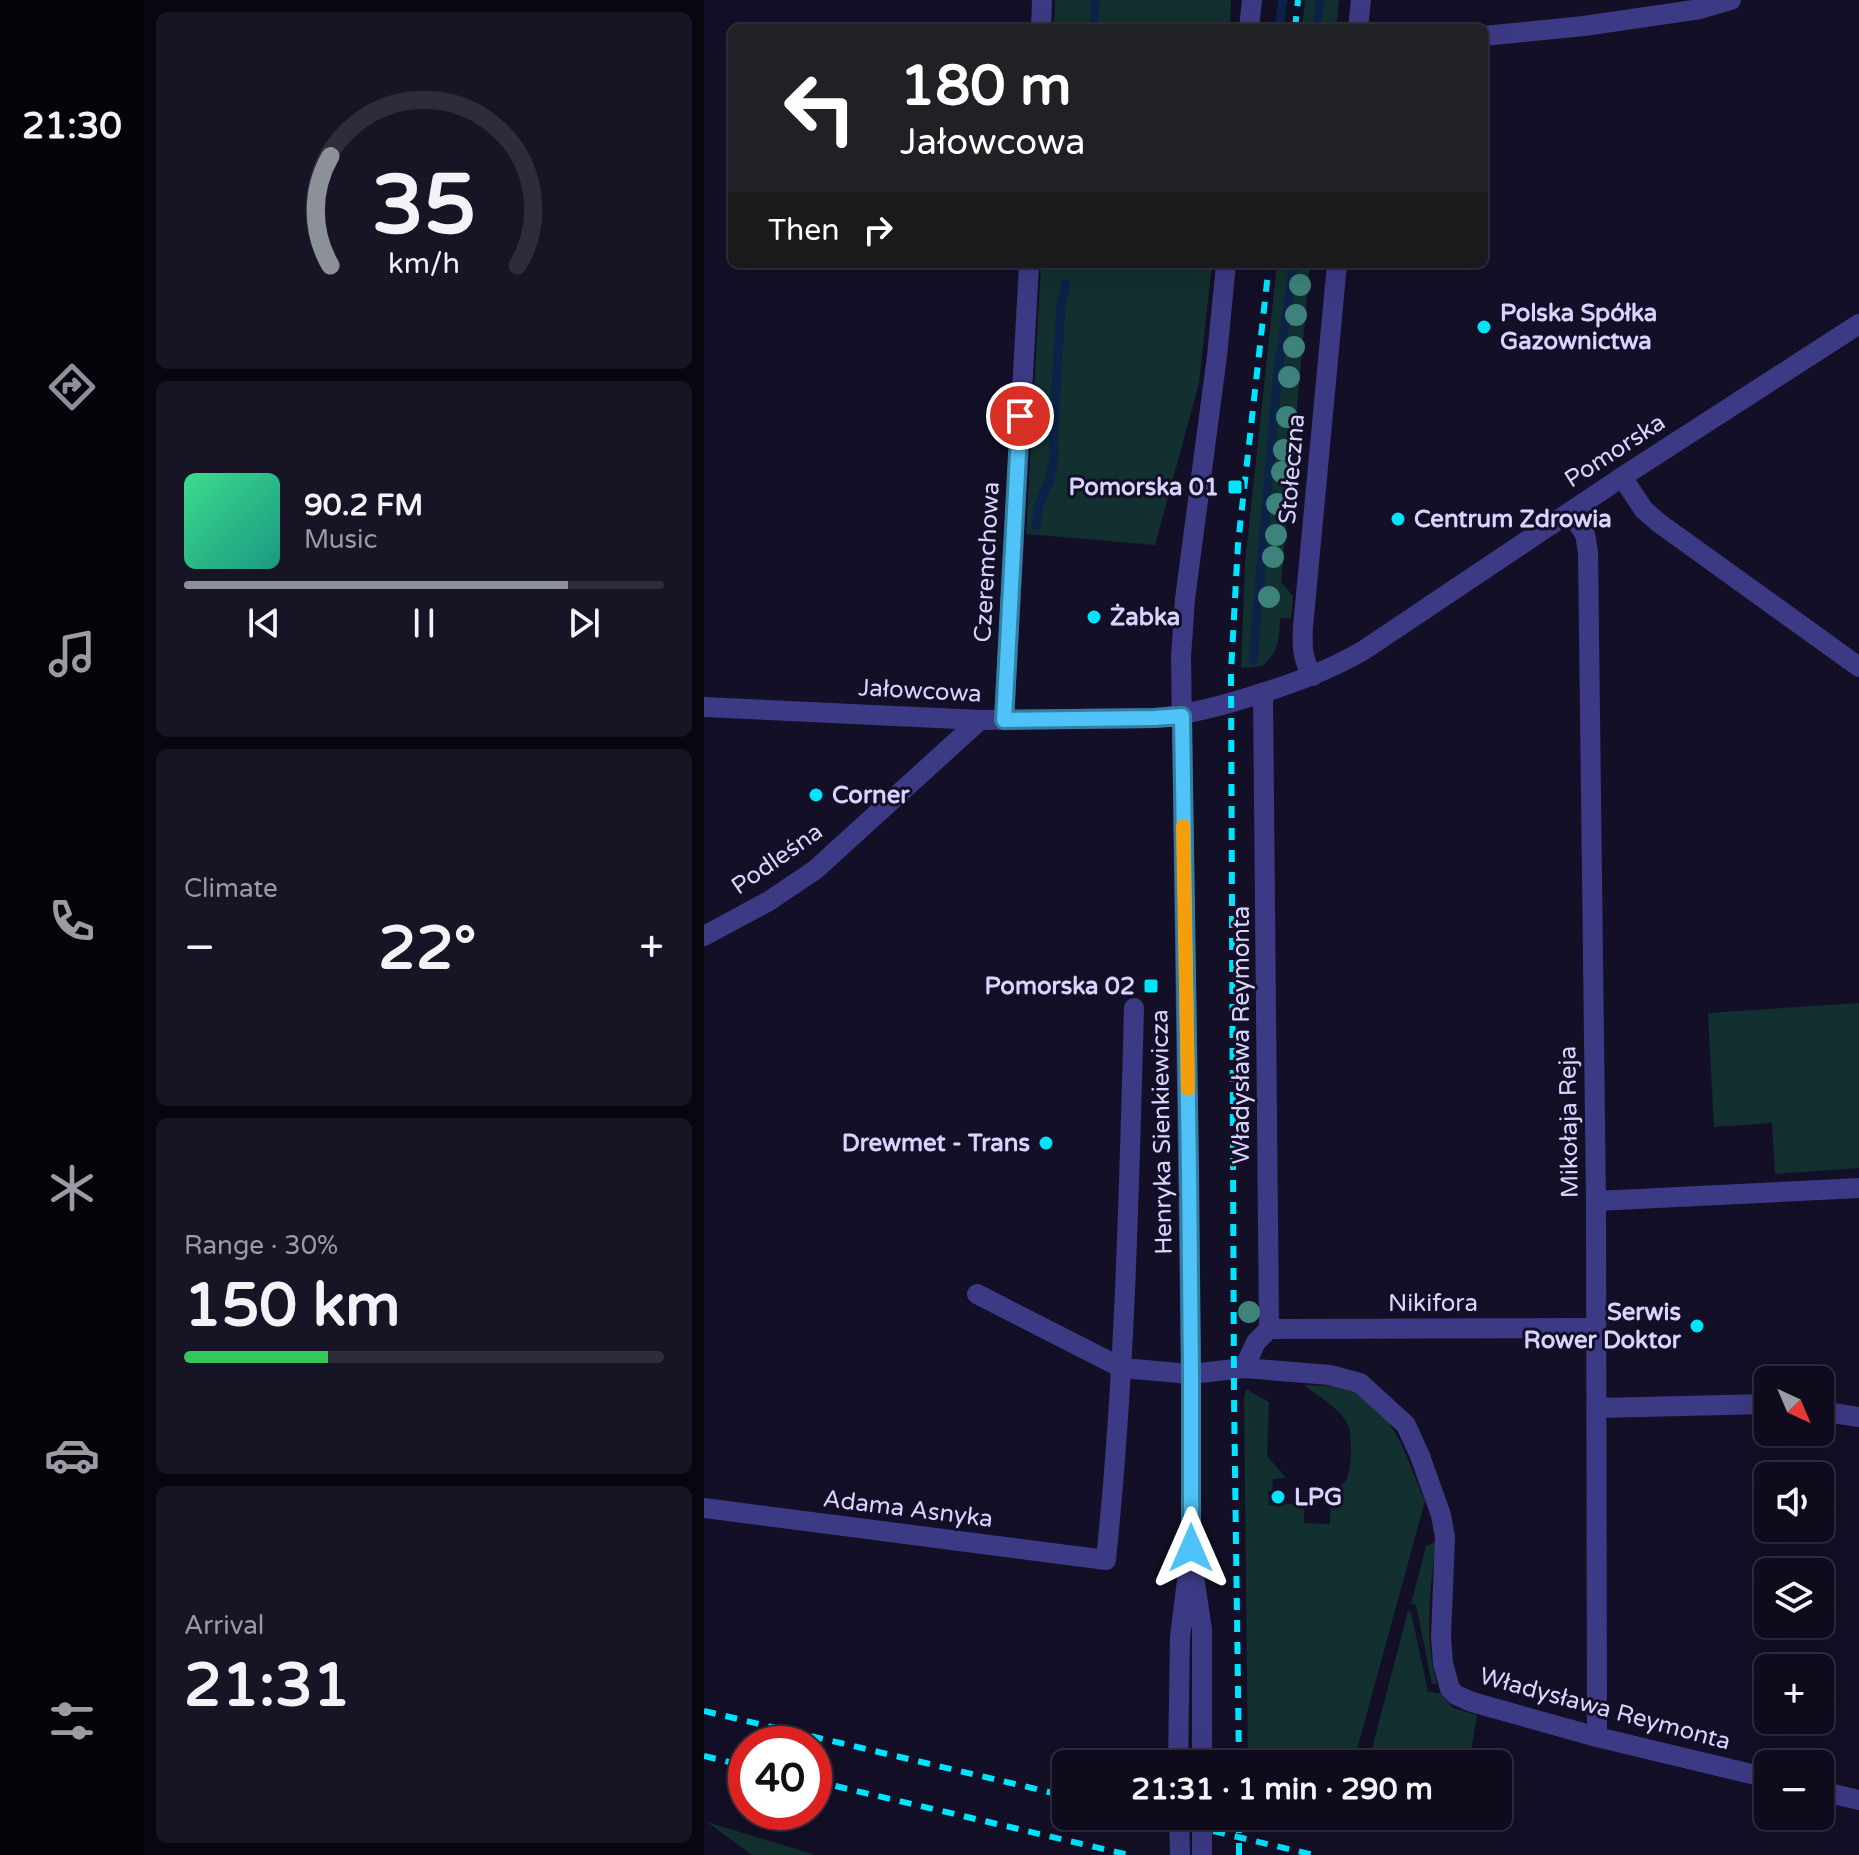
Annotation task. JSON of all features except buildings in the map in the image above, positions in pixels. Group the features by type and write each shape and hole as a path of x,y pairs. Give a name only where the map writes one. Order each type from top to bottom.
{"street":[{"path":"1041,24 1042,0"},
{"path":"1249,24 1252,0"},
{"path":"1358,24 1361,0"},
{"path":"1488,36 1584,26 1700,9 1731,0"},
{"name":"Czeremchowa","path":"1004,720 1029,268"},
{"name":"Henryka Sienkiewicza","path":"1178,1750 1180,1637 1191,1548 1181,657 1185,599 1226,268"},
{"name":"Stołeczna","path":"1313,676 1303,656 1303,627 1337,268"},
{"name":"Pomorska","path":"1182,716 1231,704 1341,664 1859,324"},
{"path":"1622,477 1644,510 1659,523 1859,667"},
{"name":"Mikołaja Reja","path":"1570,512 1585,534 1588,552 1596,1201 1597,1737"},
{"name":"Władysława Reymonta","path":"1263,693 1269,1329"},
{"name":"Jałowcowa","path":"704,707 980,720 1182,716"},
{"name":"Podleśna","path":"704,936 769,901 815,870 980,720"},
{"path":"977,1294 1122,1368 1134,1008"},
{"path":"1596,1201 1859,1188"},
{"name":"Nikifora","path":"1269,1329 1596,1328"},
{"path":"1244,1368 1256,1342 1269,1329"},
{"name":"Władysława Reymonta","path":"1122,1368 1191,1374 1244,1368 1330,1375 1360,1383 1406,1425 1441,1515 1445,1537 1441,1637 1443,1663 1450,1689 1456,1695 1597,1737 1754,1775"},
{"name":"Adama Asnyka","path":"704,1508 1106,1560 1122,1368"},
{"path":"1597,1408 1754,1404"},
{"path":"1834,1413 1859,1417"},
{"name":"Henryka Sienkiewicza","path":"1191,1548 1202,1630 1202,1750"},
{"path":"1834,1794 1859,1800"},
{"path":"1179,1830 1180,1855"},
{"path":"1202,1830 1202,1855"}],"green space":[{"path":"1055,0 1231,0 1230,24 1054,24"},
{"path":"1305,0 1339,0 1336,24 1302,24"},
{"path":"1041,268 1212,268 1199,383 1155,545 1026,534"},
{"path":"1277,268 1310,268 1281,582 1293,596 1291,618 1280,618 1275,650 1262,666 1241,668 1245,563"},
{"path":"1859,1003 1859,1168 1775,1174 1772,1123 1714,1127 1708,1013"},
{"path":"1304,1385 1336,1386 1355,1391 1381,1413 1404,1449 1425,1501 1357,1750 1248,1750 1246,1389 1269,1402 1267,1456 1286,1478 1273,1479 1272,1491 1268,1491 1269,1505 1304,1503 1304,1523 1330,1524 1331,1491 1345,1482 1350,1469 1347,1423 1328,1402"},
{"path":"1436,1542 1429,1632 1437,1684 1432,1684 1416,1605 1411,1604 1426,1546"},
{"path":"1408,1611 1411,1612 1428,1692 1440,1693 1453,1708 1477,1715 1471,1750 1372,1750"},
{"path":"707,1822 816,1855 752,1855"}],"waterway":[{"path":"1094,24 1095,0"},
{"path":"1280,24 1283,0"},
{"path":"1317,24 1320,0"},
{"path":"1253,660 1278,370 1293,268"},
{"path":"1036,527 1039,504 1050,479 1054,456 1061,305 1066,284"}],"railway":[{"path":"1295,24 1298,0"},
{"path":"1239,1750 1231,672 1238,544 1269,268"},
{"path":"704,1711 1052,1793"},
{"path":"704,1756 728,1762"},
{"path":"832,1785 1129,1855"},
{"path":"1208,1830 1314,1855"},
{"path":"1239,1830 1239,1855"}],"slow traffic":[{"path":"1183,826 1188,1089"}],"place":[{"name":"Polska Spółka Gazownictwa","path":"1484,327"},
{"name":"Pomorska 01","path":"1235,487"},
{"name":"Centrum Zdrowia","path":"1398,519"},
{"name":"Żabka","path":"1094,617"},
{"name":"Corner","path":"816,795"},
{"name":"Pomorska 02","path":"1151,986"},
{"name":"Drewmet - Trans","path":"1046,1143"},
{"name":"Serwis Rower Doktor","path":"1697,1326"},
{"name":"LPG","path":"1278,1497"}],"route":[{"path":"1020,416 1004,720 1182,716 1191,1548"}]}
